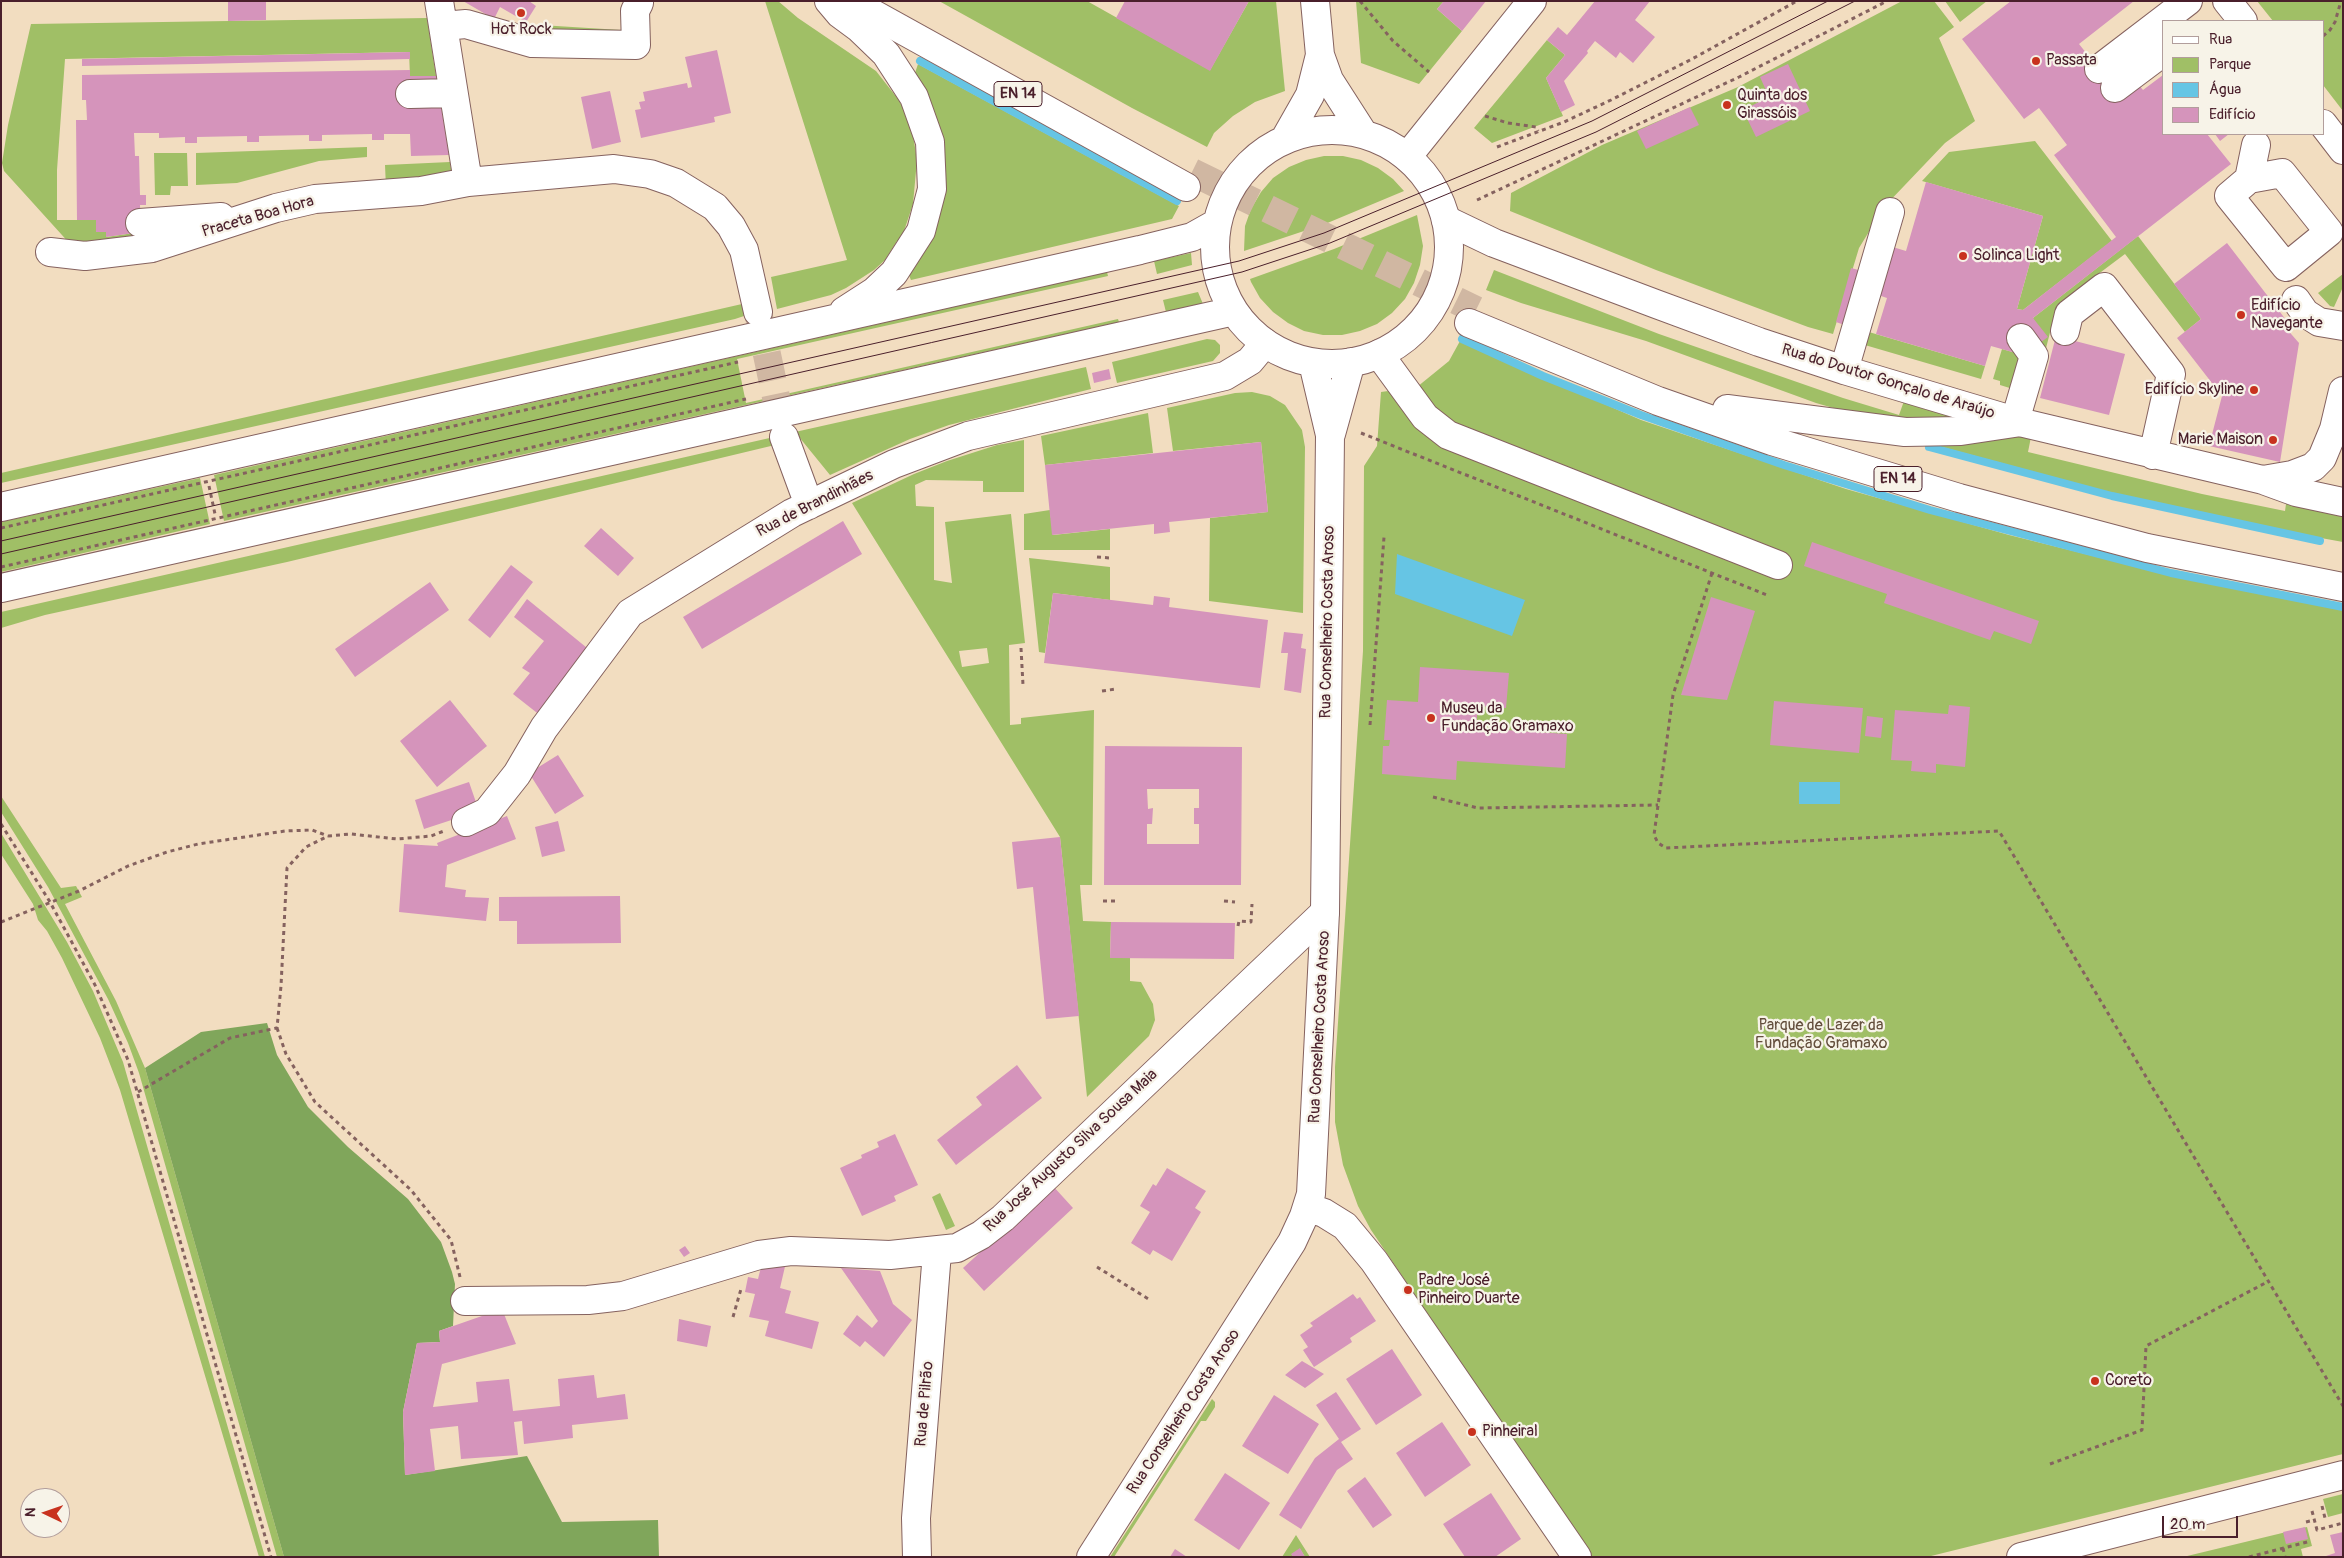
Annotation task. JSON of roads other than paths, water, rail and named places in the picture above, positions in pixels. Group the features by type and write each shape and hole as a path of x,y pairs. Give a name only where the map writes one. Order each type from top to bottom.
{"main road":[{"path":"830,1 840,14 859,28 886,54 914,97 930,142 932,189 921,231 894,273 875,291 831,320"},
{"name":"EN 14","path":"850,1 1189,180 881,1"},
{"path":"1315,1 1320,55 1329,80 1363,133"},
{"path":"1407,157 1532,1"},
{"path":"2102,72 2165,1"},
{"path":"2165,20 2188,1"},
{"path":"2227,1 2242,20"},
{"path":"441,13 466,24 532,43 636,45 635,11 639,3"},
{"path":"441,13 468,182"},
{"path":"2102,72 2162,22"},
{"path":"2102,72 2162,52"},
{"path":"1284,139 1310,95 1320,55"},
{"path":"410,94 453,93"},
{"path":"2324,125 2343,150"},
{"path":"1330,129 1363,133 1391,145 1407,157 1430,183 1446,220 1449,251 1447,271 1442,290 1421,324 1405,339 1379,354 1351,362 1313,363 1288,356 1265,343 1246,327 1225,295 1217,267 1215,245 1217,223 1228,190 1244,169 1263,151 1284,139 1297,134 1330,129"},
{"path":"2249,180 2256,146"},
{"name":"Praceta Boa Hora","path":"50,252 85,256 152,248 276,208 316,199 421,191 468,182 614,168 650,174 676,183 716,207 731,226 744,250 758,312"},
{"path":"1844,370 1890,212"},
{"path":"140,223 203,217 248,218"},
{"name":"Rua do Doutor Gonçalo de Araújo","path":"1446,220 1494,243 1759,342 1844,370 2018,422 2263,480 2296,492 2343,502"},
{"path":"1,507 1168,244 1192,237 1217,223"},
{"path":"2065,331 2069,314 2104,287 2171,374 2153,455"},
{"path":"2296,300 2306,312 2319,322 2343,326"},
{"path":"1,588 1234,311"},
{"name":"EN 14","path":"2343,571 2163,536 2010,497 1902,466 1727,409 1472,316 1658,401 1772,441 1959,498 2147,548 2343,587"},
{"path":"1727,409 1905,432 1961,431 2018,422 2034,356 2021,338"},
{"name":"Rua de Brandinhães","path":"466,822 487,812 511,782 544,728 630,613 776,523 894,464 968,436 1224,376 1250,361 1265,343"},
{"path":"1379,354 1425,417 1448,435 1778,565"},
{"name":"Rua Conselheiro Costa Aroso","path":"1330,435 1351,362"},
{"name":"Rua Conselheiro Costa Aroso","path":"1091,1557 1292,1242 1307,1207 1314,1153 1325,912 1330,435 1313,363"},
{"path":"2263,480 2292,475 2312,468 2322,458 2334,429 2343,391"},
{"path":"784,437 809,505"},
{"name":"Rua José Augusto Silva Sousa Maia","path":"465,1301 588,1300 623,1296 759,1255 790,1251 890,1255 937,1252 957,1248 981,1235 1003,1218 1325,912"},
{"path":"1307,1207 1324,1213 1345,1226 1374,1261 1577,1557"},
{"name":"Rua de Pilrão","path":"917,1557 916,1518 937,1252"},
{"path":"2021,1557 2343,1474"}],"water":[{"path":"1397,554 1525,600 1512,636 1395,594"},
{"path":"1799,782 1840,782 1840,804 1799,804"}],"waterway":[{"path":"920,61 1177,201"},
{"path":"1462,339 1543,376 1641,415 1784,465 1930,510 2171,573 2343,607"},
{"path":"1929,447 2112,496 2320,541"}],"tunnel":[{"path":"1192,172 1476,310"},
{"path":"758,312 784,435"}],"tram line":[{"path":"1,541 1239,261 1324,233 1592,121 1828,1"},
{"path":"1,554 1242,272 1330,243 1596,132 1855,1"}],"place":[{"name":"Hot Rock","path":"521,13"},
{"name":"Passata","path":"2036,61"},
{"name":"Quinta dos Girassóis","path":"1727,105"},
{"name":"Solinca Light","path":"1963,256"},
{"name":"Edifício Navegante","path":"2241,315"},
{"name":"Edifício Skyline","path":"2254,390"},
{"name":"Marie Maison","path":"2273,440"},
{"name":"Museu da Fundação Gramaxo","path":"1431,718"},
{"name":"Padre José Pinheiro Duarte","path":"1408,1290"},
{"name":"Coreto","path":"2095,1381"},
{"name":"Pinheiral","path":"1472,1432"}],"park label":[{"name":"Parque de Lazer da Fundação Gramaxo","path":"1821,1035"}]}
